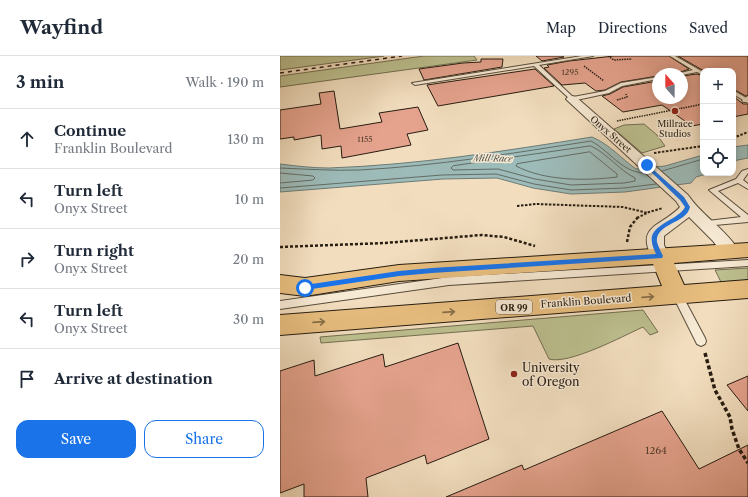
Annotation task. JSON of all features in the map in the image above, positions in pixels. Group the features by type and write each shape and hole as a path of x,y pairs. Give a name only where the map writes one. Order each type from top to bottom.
{"main road":[{"path":"280,293 412,272 663,262 739,251"},
{"path":"663,262 678,294"},
{"path":"280,284 305,288"},
{"name":"Franklin Boulevard","path":"280,325 748,289"}],"street":[{"name":"Onyx Street","path":"570,97 642,162 719,237 739,251"},
{"path":"663,262 654,242 655,236 657,232 685,212 685,203"}],"lane":[{"path":"415,83 591,56"},
{"path":"672,56 700,72"},
{"path":"536,65 570,97 607,92 621,85 652,79"},
{"path":"688,72 697,71"},
{"path":"736,94 747,100"},
{"path":"707,224 748,218 713,190 739,180 744,172 748,171"},
{"path":"739,180 748,187"},
{"path":"280,305 449,281 663,262 748,263"},
{"path":"678,294 701,341"}],"path":[{"path":"608,56 614,60 632,59"},
{"path":"574,59 603,81 604,85"},
{"path":"601,124 700,105"},
{"path":"736,137 748,132"},
{"path":"642,162 667,150 700,146"},
{"path":"517,206 536,204 623,207 648,213"},
{"path":"625,244 628,241 633,221 648,213 668,206"},
{"path":"280,247 385,243 482,234 504,237 540,247"},
{"path":"701,341 709,362 715,390 730,417 732,429 739,449 748,463"}],"green space":[{"path":"280,56 384,56 280,70"},
{"path":"424,56 474,56 477,60 280,87 280,76"},
{"path":"644,124 657,135 665,146 642,153 614,129 624,125"},
{"path":"748,268 748,280 721,282 715,270"},
{"path":"643,310 658,332 650,335 643,327 596,349 558,360 549,359 533,326 321,343 320,337"}],"water":[{"name":"Mill Race","path":"592,137 610,148 636,169 665,166 700,156 700,176 696,177 691,183 625,192 571,194 533,188 497,178 443,179 280,192 280,164 329,168 428,161"},
{"path":"748,145 748,158 736,160 736,147"}],"building":[{"path":"536,56 562,56 564,57 542,61"},
{"path":"614,56 669,56 687,68 652,68 652,77 621,82 605,90 596,91 585,83 562,85 544,68 549,67 547,65"},
{"path":"678,56 748,56 748,95 746,96 736,91 736,68 700,69"},
{"path":"481,59 503,59 502,67 424,80 419,69 481,62"},
{"path":"535,69 554,86 438,106 427,85"},
{"path":"688,75 700,75 700,125 692,126 662,105 623,112 602,96 610,94 623,87 652,82 652,104 688,104"},
{"path":"334,91 340,129 382,122 379,113 418,107 428,130 407,134 411,145 342,158 341,146 322,149 321,135 294,140 294,137 280,139 280,110 321,104 319,93"},
{"path":"736,98 743,104 748,104 748,114 736,116"},
{"path":"458,343 489,439 427,464 425,455 366,478 368,497 304,497 304,484 280,493 280,371 314,360 315,376 383,354 385,367"},
{"path":"748,376 748,411 727,385"},
{"path":"662,411 699,469 748,445 748,497 446,497 522,465 524,470"}],"railway":[{"path":"280,73 402,56"}],"place":[{"name":"Millrace Studios","path":"675,111"},
{"name":"University of Oregon","path":"514,374"}],"route":[{"path":"305,288 399,273 432,270 660,256 654,242 657,232 671,221 680,217 688,207 685,201 647,165"}]}
